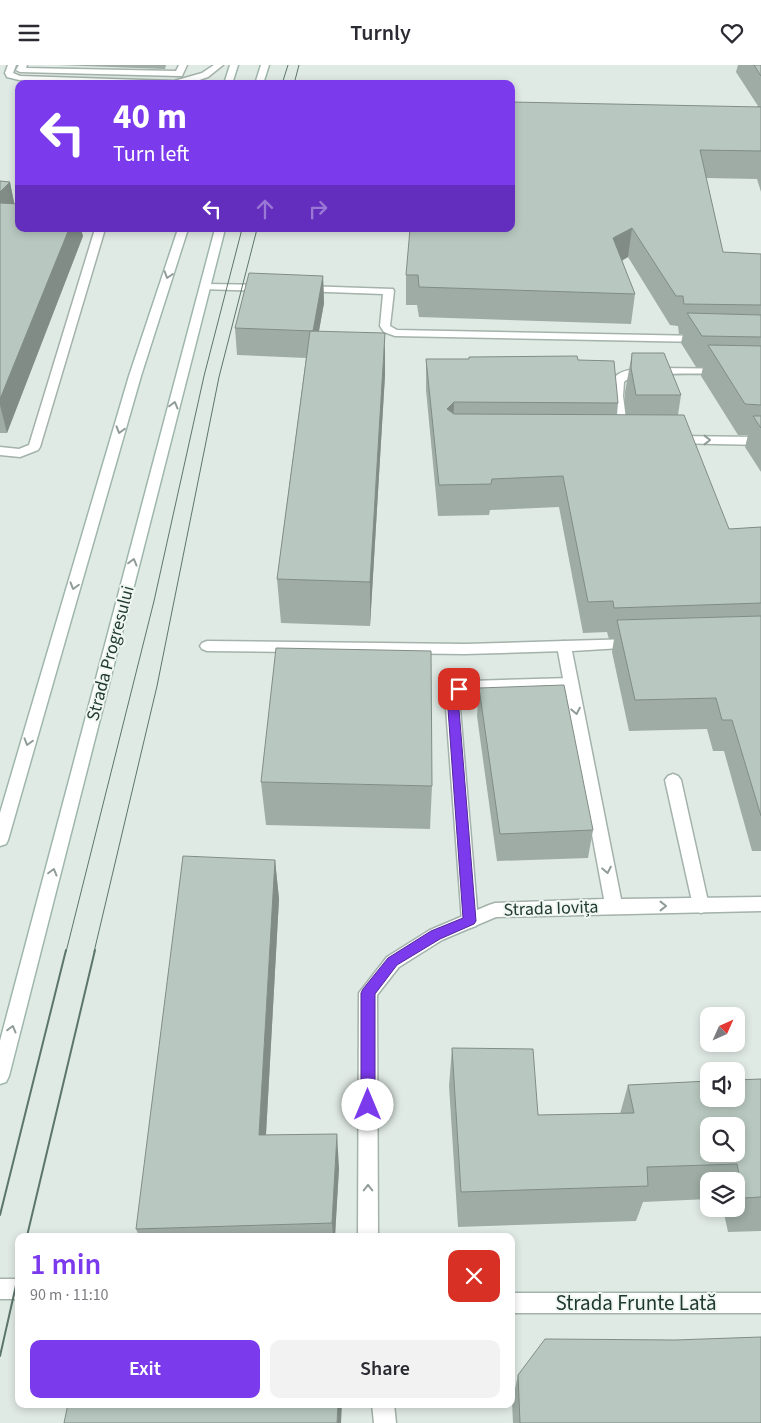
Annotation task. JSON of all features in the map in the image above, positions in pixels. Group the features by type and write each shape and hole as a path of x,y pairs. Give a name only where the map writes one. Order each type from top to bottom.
{"main road":[{"path":"12,65 8,73 19,78 84,80"},
{"path":"23,65 20,71 179,74 183,65"},
{"path":"192,80 211,73 219,65"},
{"path":"229,80 234,65"},
{"path":"260,80 265,65"},
{"path":"0,451 20,453 34,447 99,232"},
{"path":"0,840 132,386 183,232"},
{"name":"Strada Progresului","path":"0,1076 219,232"},
{"path":"205,287 389,291 385,326 388,330 395,333 712,339"},
{"path":"623,440 616,392 618,382 622,377 652,371 761,371"},
{"path":"663,440 761,441"},
{"path":"207,646 465,649 643,643"},
{"path":"564,646 614,906"},
{"path":"470,921 452,695 459,689 470,686 571,683"},
{"path":"673,780 701,906"},
{"name":"Strada Iovița","path":"368,1233 368,993 393,961 436,935 495,911 761,903"},
{"path":"0,1289 15,1289"},
{"name":"Strada Frunte Lată","path":"515,1303 761,1303"},
{"path":"383,1408 385,1423"}],"building":[{"path":"754,65 761,65 761,76"},
{"path":"515,102 761,107 761,151 700,150 723,252 761,254 761,305 684,304 683,296 676,296 632,228 613,238 635,294 419,287 418,275 406,275 410,232 515,232"},
{"path":"0,181 10,182 0,192"},
{"path":"0,203 15,204 15,232 68,232 0,399"},
{"path":"249,273 323,276 313,331 235,328"},
{"path":"687,313 761,315 761,337 702,336"},
{"path":"310,331 385,333 370,582 277,579"},
{"path":"708,345 761,346 761,405 745,404"},
{"path":"632,353 664,353 681,395 636,395 631,368"},
{"path":"577,356 578,360 614,361 618,403 454,402 447,409 454,414 684,415 729,529 761,527 761,603 614,608 613,601 588,602 563,476 492,479 491,484 439,485 426,359"},
{"path":"753,416 761,416 761,428"},
{"path":"761,616 761,816 732,720 722,720 716,698 635,700 617,620"},
{"path":"276,648 431,651 432,786 261,782"},
{"path":"564,685 593,830 500,834 479,688"},
{"path":"183,856 275,860 259,1135 337,1134 332,1223 136,1229"},
{"path":"452,1048 533,1049 538,1115 634,1113 628,1085 700,1081 700,1107 745,1107 745,1080 761,1079 761,1197 745,1198 745,1172 739,1172 737,1164 647,1167 648,1186 461,1192"},
{"path":"761,1337 761,1423 520,1423 518,1375 545,1339 675,1340"},
{"path":"67,1408 338,1408 337,1423 64,1423"}],"tram line":[{"path":"283,80 288,65"},
{"path":"295,80 299,65"},
{"path":"66,952 154,601 204,376 241,232"},
{"path":"94,952 157,686 219,377 256,232"},
{"path":"0,1215 66,950"},
{"path":"28,1233 95,950"},
{"path":"0,1356 15,1290"}],"route":[{"path":"368,1105 368,993 393,961 436,935 470,921 452,695 459,689"}]}
